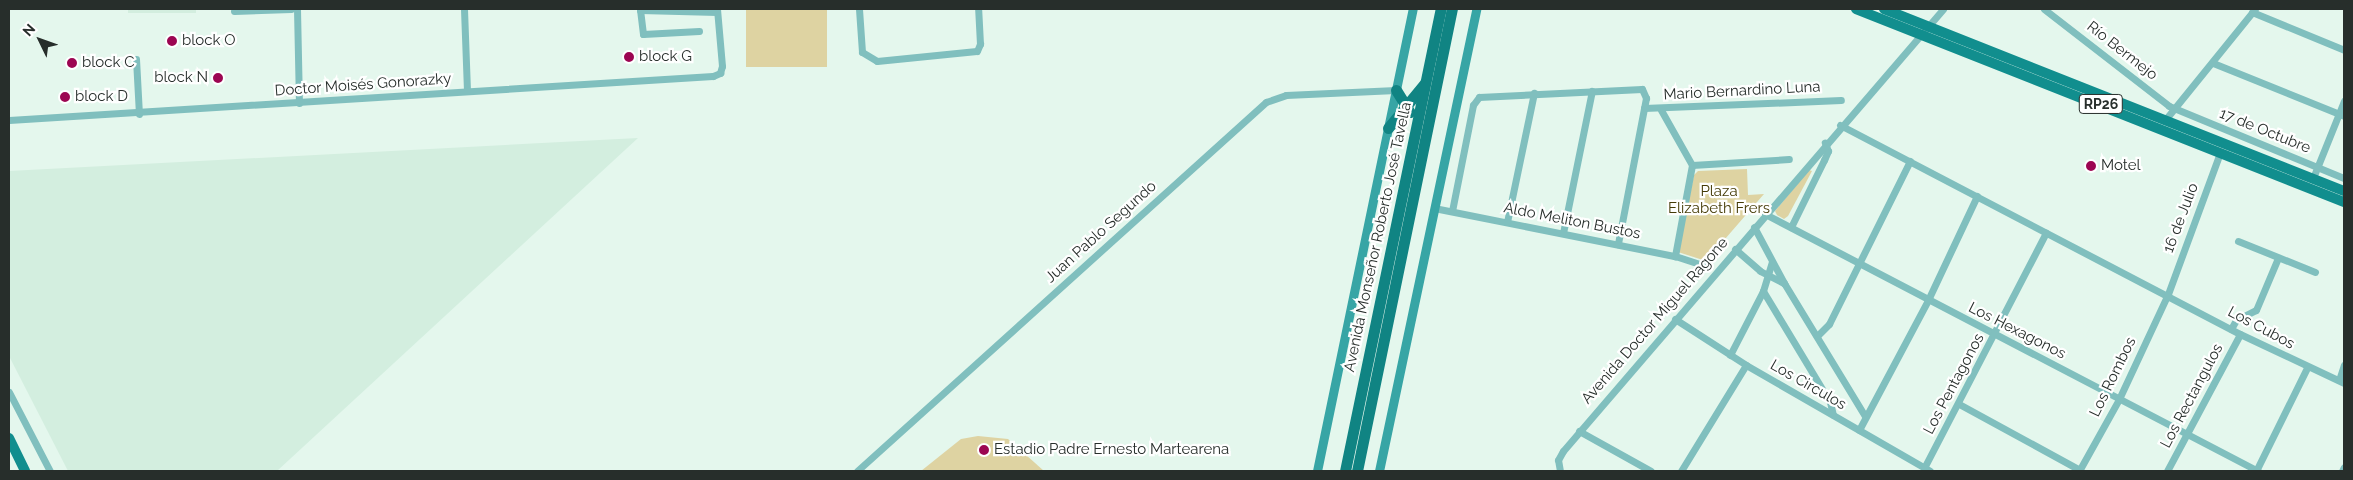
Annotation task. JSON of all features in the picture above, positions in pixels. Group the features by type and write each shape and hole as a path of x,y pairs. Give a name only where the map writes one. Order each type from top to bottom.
{"highway":[{"name":"Avenida Monseñor Roberto José Tavella","path":"1345,471 1441,9"},
{"name":"Avenida Monseñor Roberto José Tavella","path":"1357,471 1452,9"},
{"path":"1388,128 1426,82"},
{"path":"1396,90 1417,122"}],"main road":[{"path":"1317,471 1413,9"},
{"path":"1379,471 1476,9"},
{"name":"RP26","path":"1856,9 2344,202"},
{"name":"RP26","path":"1884,9 2344,191"},
{"path":"9,438 25,471"}],"street":[{"path":"234,11 291,9"},
{"path":"297,9 299,103"},
{"path":"464,9 468,91"},
{"path":"859,9 862,52 877,61 977,51 980,44 978,9"},
{"name":"Avenida Doctor Miguel Ragone","path":"1560,471 1560,456 1579,431 1840,125 1942,9"},
{"name":"Río Bermejo","path":"2044,9 2175,109"},
{"path":"699,31 643,34 640,10 717,10"},
{"name":"Doctor Moisés Gonorazky","path":"9,120 139,114 720,74 722,66 717,10"},
{"path":"2165,120 2254,10 2344,50"},
{"path":"136,59 139,114"},
{"path":"2213,63 2342,115"},
{"path":"1452,211 1475,100 1483,96 1632,88 1644,91 1644,108 1618,244"},
{"name":"Juan Pablo Segundo","path":"857,471 1266,102 1286,95 1396,90"},
{"path":"1563,232 1592,91"},
{"path":"1507,222 1534,93"},
{"name":"Mario Bernardino Luna","path":"1644,108 1661,110 1841,100"},
{"path":"2312,178 2342,115 2344,101"},
{"name":"17 de Octubre","path":"2175,109 2344,178"},
{"path":"1661,110 1692,165 1674,256"},
{"name":"Los Cubos","path":"1840,125 2046,233 2168,294 2240,334 2307,368 2342,381"},
{"path":"1791,227 1828,151 1825,143"},
{"name":"16 de Julio","path":"2168,294 2220,153"},
{"path":"1692,165 1789,159"},
{"path":"1816,336 1829,324 1910,161"},
{"path":"1859,430 1928,300 1977,196"},
{"name":"Aldo Meliton Bustos","path":"1434,208 1563,232 1674,256 1703,265"},
{"name":"Los Hexagonos","path":"1765,214 1995,336 2257,471"},
{"path":"1754,227 1784,283 1865,416"},
{"name":"Los Pentagonos","path":"1927,470 2046,233"},
{"path":"2238,241 2315,272"},
{"path":"1735,249 1768,276 1784,283"},
{"path":"2231,328 2236,320 2256,310 2278,258"},
{"path":"1730,354 1764,290 1772,262"},
{"path":"1764,290 1830,402 1833,415"},
{"name":"Los Rombos","path":"2080,471 2119,399 2168,294"},
{"name":"Los Circulos","path":"1674,319 1746,365 1927,470"},
{"name":"Los Rectangulos","path":"2167,471 2189,435 2240,334"},
{"path":"1681,471 1746,365"},
{"path":"2342,381 2344,365"},
{"path":"2257,471 2307,368"},
{"path":"9,392 50,471"},
{"path":"1959,404 2080,471"},
{"path":"1579,431 1651,471"},
{"path":"2342,471 2344,467"}],"shaded area":[{"path":"128,9 196,9 196,13 128,13"},
{"path":"638,138 277,471 68,471 9,356 9,171"}],"green space":[{"path":"746,9 827,9 827,67 746,67"},
{"name":"Plaza Elizabeth Frers","path":"1747,169 1748,195 1764,194 1706,261 1678,252 1694,175 1698,171"},
{"path":"1809,170 1812,171 1788,216 1784,219 1777,215 1775,211"},
{"name":"Estadio Padre Ernesto Martearena","path":"978,436 1008,439 1044,471 921,471 961,439"}],"place":[{"name":"block O","path":"172,41"},
{"name":"block G","path":"629,57"},
{"name":"block C","path":"72,63"},
{"name":"block N","path":"218,78"},
{"name":"block D","path":"65,97"},
{"name":"Motel","path":"2091,166"},
{"name":"Estadio Padre Ernesto Martearena","path":"984,450"}]}
